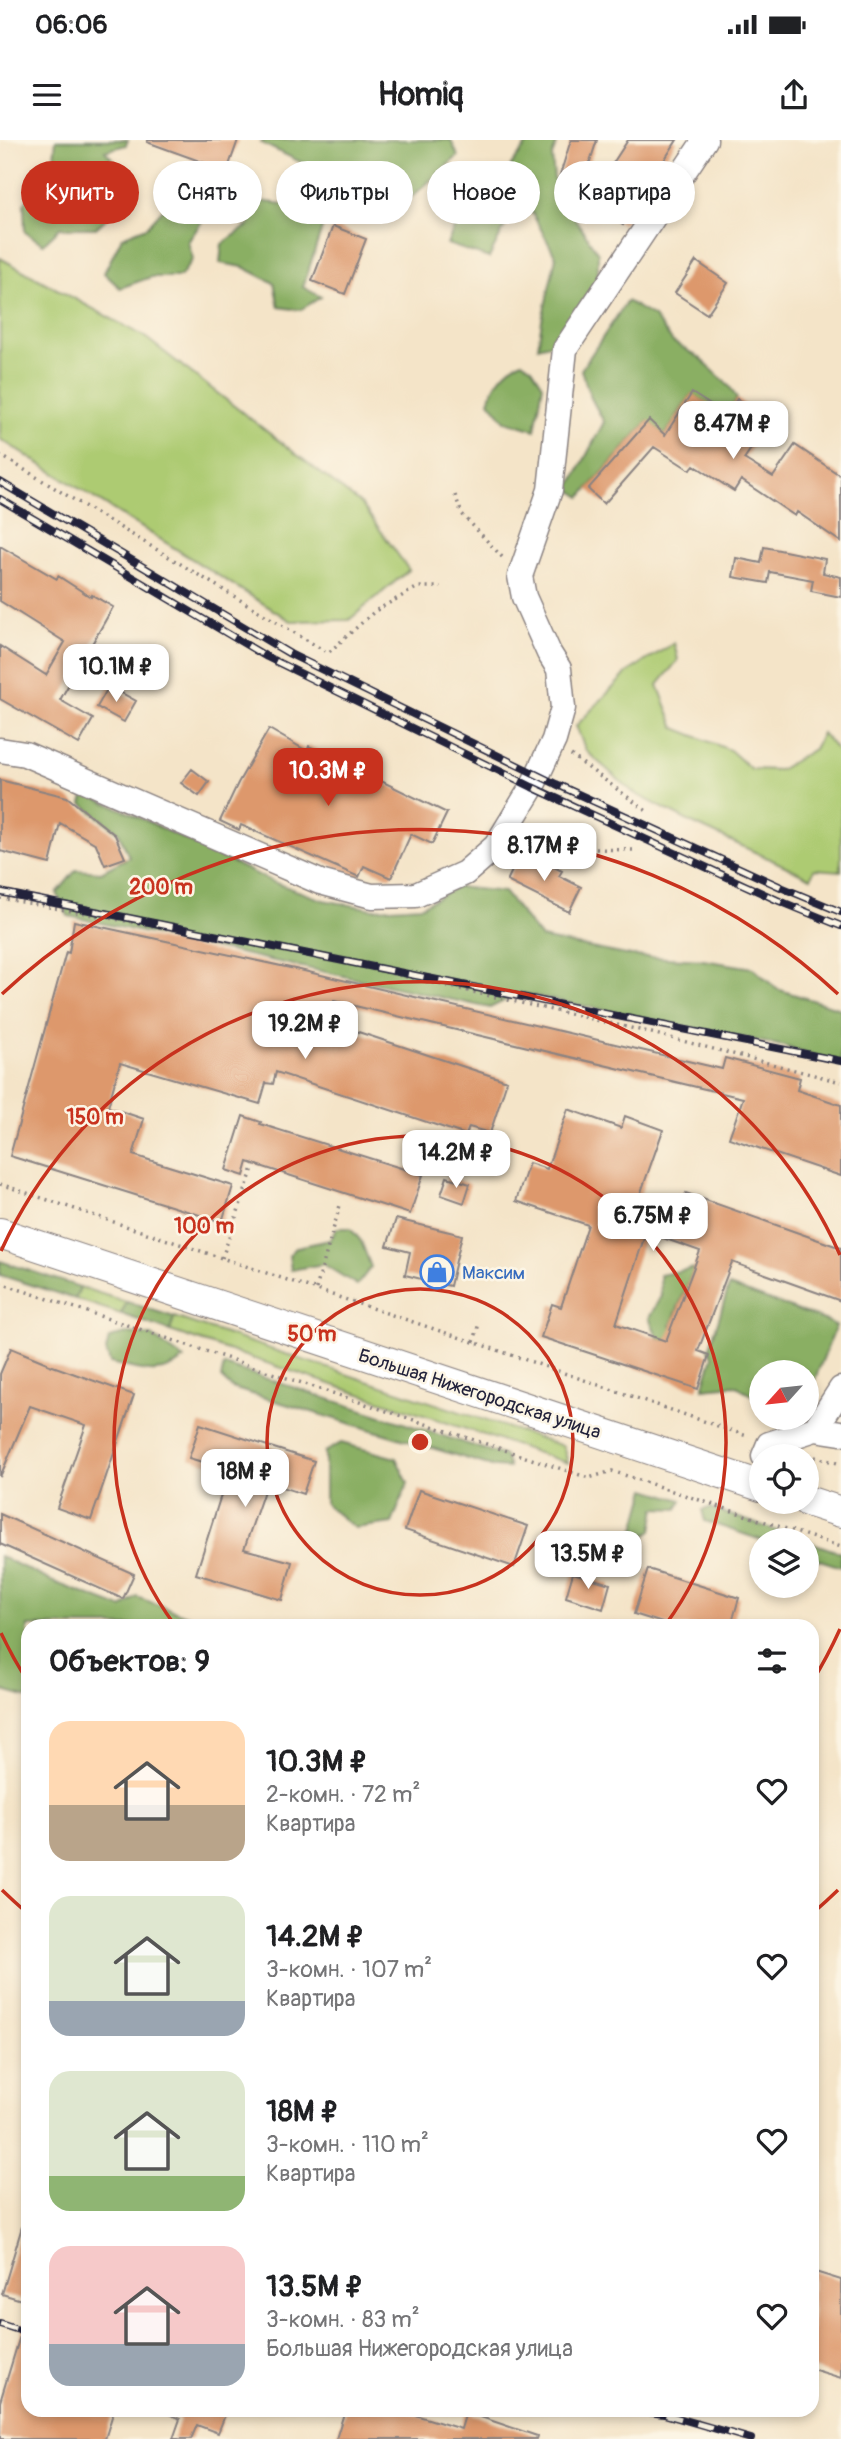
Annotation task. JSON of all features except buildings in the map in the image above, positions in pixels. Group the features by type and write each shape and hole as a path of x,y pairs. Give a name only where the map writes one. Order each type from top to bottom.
{"main road":[{"name":"Большая Нижегородская улица","path":"0,1233 749,1463"},
{"path":"819,1505 841,1512"}],"street":[{"path":"0,750 25,754 320,883 372,896 416,895 465,873 496,846 532,787 554,740 564,709 559,669 524,597 520,576 550,490 565,349 705,140"},
{"path":"819,1423 841,1389"},
{"path":"794,1444 814,1430"},
{"path":"819,1430 841,1433"}],"path":[{"path":"0,455 328,653 374,611 418,587 440,587"},
{"path":"455,495 461,514 520,576"},
{"path":"554,740 648,812"},
{"path":"496,846 633,850"},
{"path":"0,898 306,954 645,1031 841,1082"},
{"path":"222,1258 254,1165"},
{"path":"0,1184 474,1342 749,1461"},
{"path":"316,1289 341,1202"},
{"path":"0,1283 589,1478 612,1471 841,1547"},
{"path":"474,1342 479,1323"},
{"path":"819,1458 841,1464"}],"green space":[{"path":"56,140 128,140 126,145 105,151 115,161 52,161"},
{"path":"264,140 451,140 458,156 452,161 427,161 427,183 413,196 413,161 298,161 261,143"},
{"path":"530,140 558,140 552,156 554,224 579,224 598,253 598,280 562,341 538,347 556,257 538,224 540,161 515,161"},
{"path":"262,201 276,203 276,224 324,224 303,287 321,297 300,310 279,307 274,283 243,267 220,263 222,244 249,224 262,224"},
{"path":"153,220 153,224 200,224 188,242 193,259 180,277 151,277 120,288 104,273 122,237 147,227"},
{"path":"25,224 100,224 96,228 60,228 43,244 25,232"},
{"path":"456,224 506,224 489,258 447,244"},
{"path":"0,258 145,337 362,505 409,570 349,620 291,621 0,439"},
{"path":"627,301 654,317 673,342 700,358 730,387 737,399 726,415 692,394 665,435 648,421 581,497 569,489 604,422 591,398 581,370"},
{"path":"522,361 532,368 543,385 535,430 505,421 489,401 501,377"},
{"path":"674,643 678,660 658,685 675,728 730,750 751,769 779,770 814,749 822,733 841,755 841,871 814,869 811,878 690,822 634,793 586,751 576,726 628,672"},
{"path":"85,794 273,882 323,900 373,909 422,906 457,887 504,892 541,938 631,956 703,960 753,968 777,989 841,1009 841,1065 783,1046 520,993 490,1008 68,916 57,893 76,870 101,872 129,857 119,833 82,804"},
{"path":"337,1228 350,1228 361,1241 371,1267 357,1285 323,1264 291,1270 289,1255 297,1247 330,1240"},
{"path":"0,1261 80,1287 75,1299 0,1275"},
{"path":"694,1268 671,1325 686,1347 658,1338 649,1318 661,1296 660,1275"},
{"path":"729,1286 836,1326 819,1369 819,1360 749,1360 749,1393 735,1385 703,1388 713,1356 709,1350"},
{"path":"80,1287 127,1302 121,1314 75,1299"},
{"path":"127,1302 174,1317 170,1331 121,1314"},
{"path":"174,1317 563,1446 568,1463 170,1331"},
{"path":"130,1333 152,1336 184,1359 157,1371 110,1363 106,1351 109,1338"},
{"path":"224,1365 505,1456 509,1468 495,1467 232,1388 221,1378"},
{"path":"341,1443 396,1458 408,1483 392,1523 355,1528 325,1504 325,1452"},
{"path":"646,1489 682,1500 677,1509 656,1508 652,1531 646,1535 635,1529"},
{"path":"710,1508 769,1528 749,1528 749,1536 705,1521 702,1510"},
{"path":"819,1545 841,1553 841,1567 819,1560"},
{"path":"0,1556 51,1581 122,1608 137,1597 198,1619 21,1619 21,1696 0,1690"}],"railway":[{"path":"0,482 290,654 556,784 841,912"},
{"path":"0,499 267,657 532,787 777,900 841,926"},
{"path":"0,892 841,1061"},
{"path":"0,2324 21,2331"},
{"path":"674,2417 751,2439"}],"place":[{"name":"Максим","path":"437,1272"}]}
